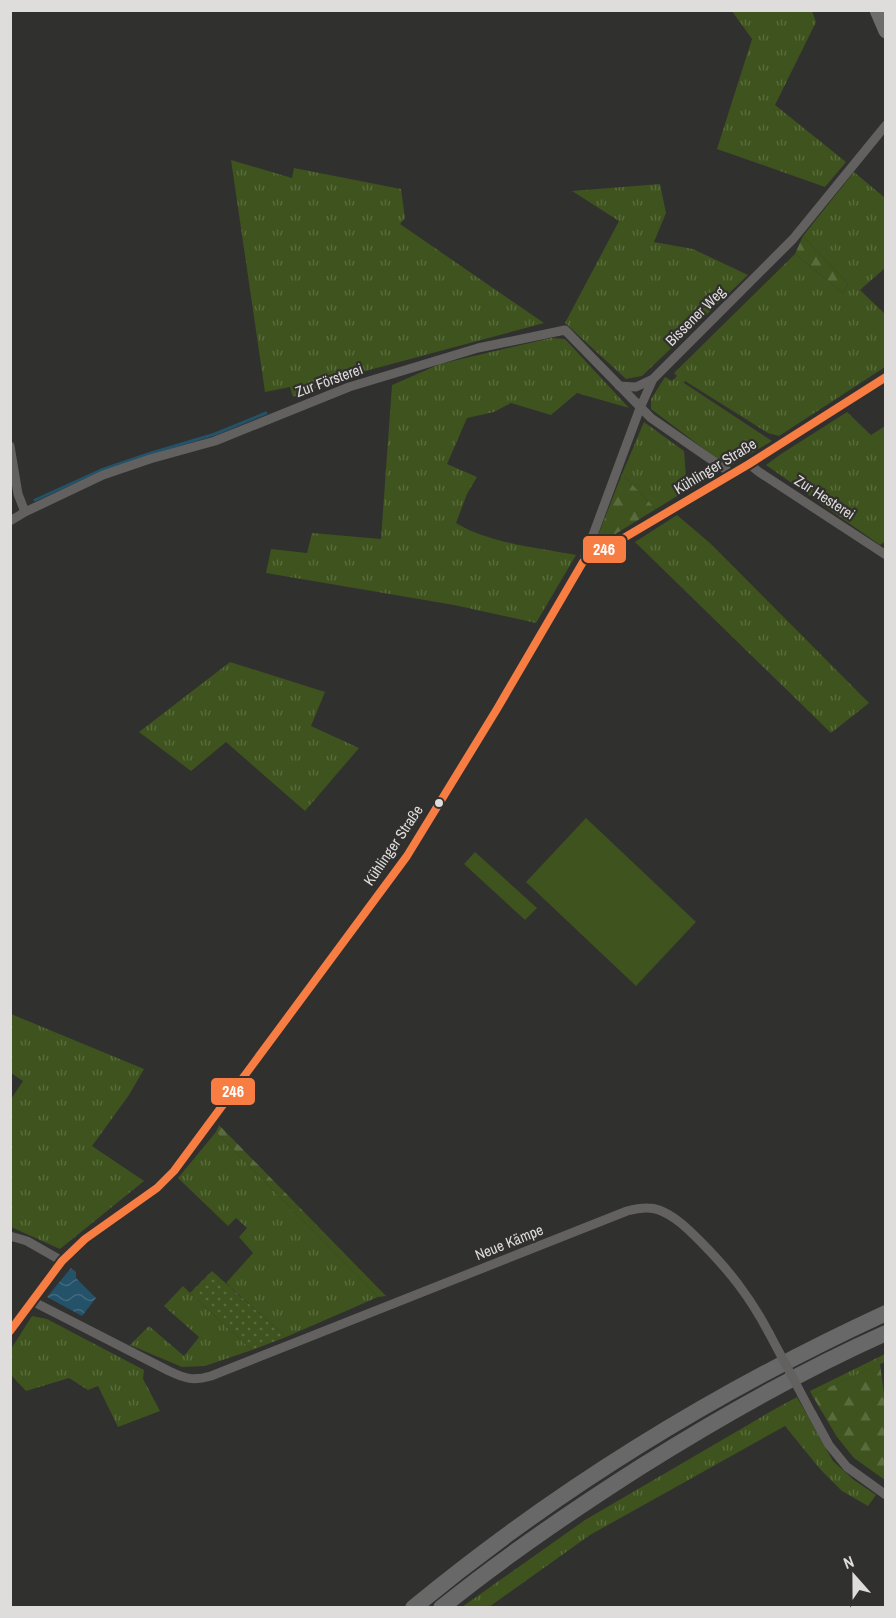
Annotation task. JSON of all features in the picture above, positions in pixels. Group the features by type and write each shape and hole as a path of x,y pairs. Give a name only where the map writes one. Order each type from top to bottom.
{"highway":[{"path":"413,1608 521,1524 672,1426 766,1373 885,1313"},
{"path":"441,1608 532,1538 682,1441 769,1391 885,1333"}],"main road":[{"path":"877,10 885,31"}],"street":[{"name":"Bissener Weg","path":"583,562 653,379 793,239 885,125"},
{"name":"Zur Försterei","path":"10,521 103,475 215,441 349,387 478,348 565,330 640,408"},
{"name":"Kühlinger Straße","path":"10,1332 62,1261 86,1239 157,1188 174,1171 406,856 497,709 583,562 749,464 885,377"},
{"path":"619,386 636,387 653,379"},
{"path":"640,408 732,474"},
{"path":"10,446 18,494 25,512"},
{"name":"Zur Hesterei","path":"749,464 885,555"},
{"name":"Neue Kämpe","path":"32,1301 187,1380 200,1379 627,1210 639,1207 658,1210 690,1231 742,1287 829,1444 847,1467 885,1495"},
{"path":"10,1236 27,1240 62,1261"}],"green space":[{"path":"732,11 812,11 816,22 775,105 846,162 825,187 717,149 752,39"},
{"path":"231,160 292,178 294,168 401,189 405,218 400,224 544,323 343,377 293,397 290,387 265,392"},
{"path":"854,172 885,198 885,268 860,290 885,314 885,367 779,436 768,433 685,381 684,383 772,441 728,467 651,409 651,399 665,377 672,381 677,376 674,373 795,254 843,293 848,284 803,236"},
{"path":"660,184 666,213 654,242 693,249 748,275 642,376 626,379 565,323 619,221 572,191"},
{"path":"803,236 848,284 843,293 795,254"},
{"path":"551,338 565,339 629,408 577,393 551,415 511,403 494,412 467,418 447,464 477,477 467,494 456,523 498,540 576,555 536,623 454,605 266,573 271,549 307,553 312,533 381,539 392,385 440,364"},
{"path":"847,412 871,435 885,426 886,541 880,545 766,465"},
{"path":"644,422 684,451 687,490 656,509 622,474"},
{"path":"622,474 656,509 604,541 597,538"},
{"path":"677,515 711,544 869,703 831,733 635,542"},
{"path":"230,662 325,692 311,726 359,748 305,811 226,742 191,771 139,732"},
{"path":"586,818 696,922 636,986 526,882"},
{"path":"475,852 537,908 525,920 464,864"},
{"path":"11,1014 144,1069 129,1095 92,1146 144,1181 60,1249 11,1227 11,1099 23,1081 11,1073"},
{"path":"219,1125 386,1296 378,1297 216,1132"},
{"path":"216,1132 378,1297 286,1337 226,1283 253,1253 239,1237 247,1228 236,1218 228,1226 178,1178"},
{"path":"212,1271 286,1337 252,1350 190,1293"},
{"path":"183,1286 252,1350 205,1366 182,1367 130,1345 149,1326 184,1356 199,1337 164,1306"},
{"path":"32,1316 47,1319 144,1370 143,1379 160,1411 118,1427 98,1386 88,1390 69,1378 26,1391 11,1375 11,1349"},
{"path":"885,1354 885,1362 812,1395 810,1391"},
{"path":"880,1364 884,1394 885,1480 854,1458 837,1437 812,1395"},
{"path":"797,1397 833,1461 854,1480 876,1495 868,1506 842,1491 820,1469 785,1426 590,1535 489,1607 462,1607 585,1520"}],"water":[{"path":"71,1268 76,1272 76,1278 96,1298 82,1316 47,1297"}],"waterway":[{"path":"35,500 101,470 215,434 266,413"}],"transit line":[{"name":"246","path":"10,1331 62,1261 85,1239 157,1188 174,1171 407,856 583,562 749,464 886,377"}]}
